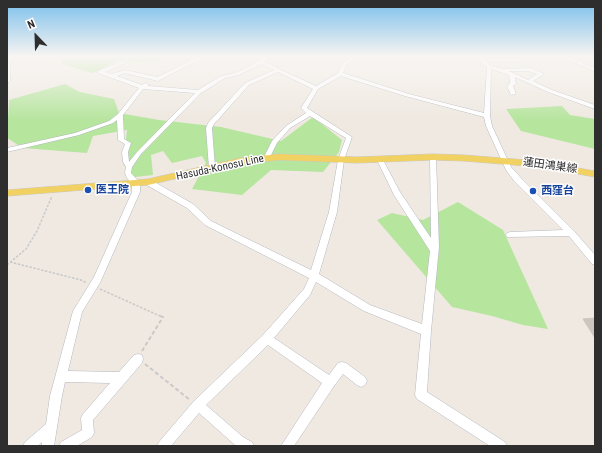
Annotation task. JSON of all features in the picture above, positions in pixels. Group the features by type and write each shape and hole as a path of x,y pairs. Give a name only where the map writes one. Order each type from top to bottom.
{"main road":[{"name":"Hasuda-Konosu Line","path":"7,192 148,182 267,157 380,160 433,157 504,160"},
{"name":"蓮田鴻巣線","path":"504,160 539,164 595,174"}],"street":[{"path":"118,78 142,87 199,92"},
{"path":"48,446 56,396 78,311 94,286 136,192 136,183 128,173 130,167 139,153 199,92 221,78"},
{"path":"212,168 209,128 211,122 247,84 260,78"},
{"path":"295,78 316,88"},
{"path":"163,446 198,405 267,339 307,292 314,276 333,212 341,160 349,137 304,108 316,88 333,78"},
{"path":"353,78 408,95 487,116"},
{"path":"489,78 487,116 489,126 504,160 518,180 571,233 595,262"},
{"path":"512,78 513,84 510,86 513,94"},
{"path":"519,78 595,107"},
{"path":"528,82 534,78"},
{"path":"7,150 77,134 111,122 120,115 142,87 158,79"},
{"path":"267,157 274,142 288,127 310,113"},
{"path":"120,115 121,140 128,143 125,152 126,162 130,167"},
{"path":"433,157 434,250 421,395 501,446"},
{"path":"380,160 397,193 434,250"},
{"path":"148,182 190,206 208,223 314,276 368,308 426,331"},
{"path":"510,235 571,233"},
{"path":"267,339 330,382"},
{"path":"65,446 88,433 87,418 138,359"},
{"path":"287,446 330,382 342,368 361,381"},
{"path":"61,376 122,378"},
{"path":"198,405 239,441 248,446"},
{"path":"29,446 51,427"}],"path":[{"path":"7,265 26,249 37,231 55,189"},
{"path":"10,262 81,280 163,317 138,359 198,405"}],"green space":[{"path":"65,84 80,92 114,99 119,113 159,120 221,127 281,141 313,117 342,140 339,152 323,172 271,170 242,195 192,189 206,163 202,156 172,163 163,151 151,155 153,175 135,177 123,164 127,130 93,136 87,153 23,148 7,138 9,100"},
{"path":"562,106 570,115 595,119 595,149 521,131 506,109"},
{"path":"458,202 503,230 548,329 523,325 452,307 377,220 392,213 423,220"}],"building":[{"path":"595,318 595,338 583,319"}],"place":[{"name":"医王院","path":"88,190"},
{"name":"西窪台","path":"533,191"}]}
